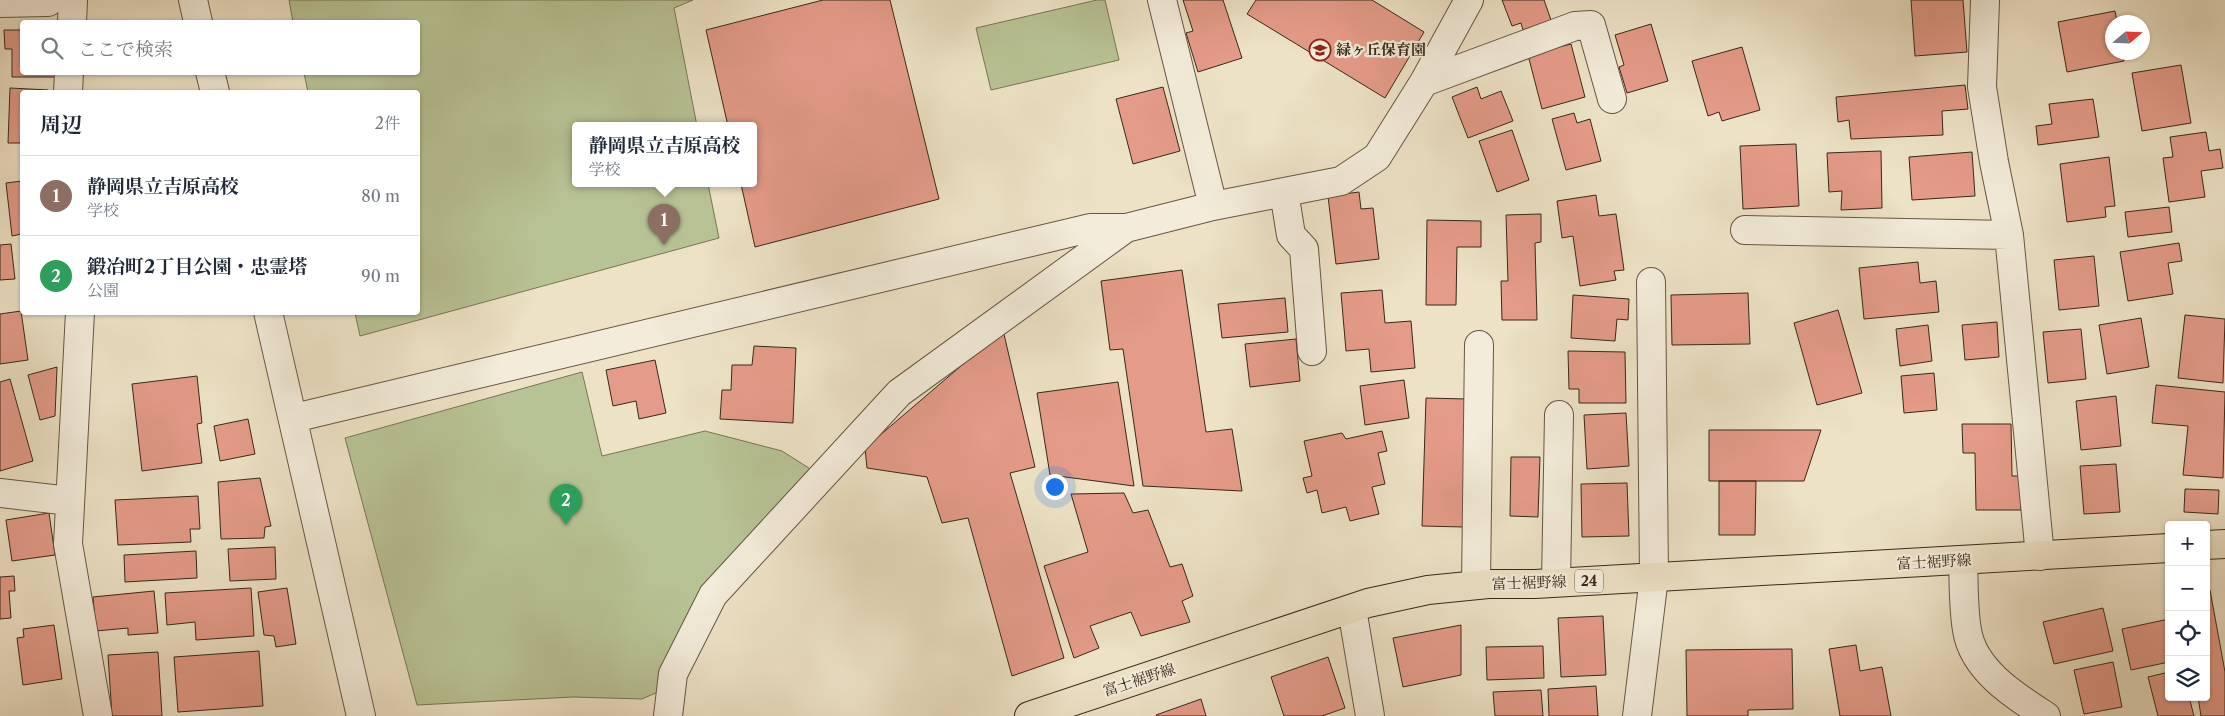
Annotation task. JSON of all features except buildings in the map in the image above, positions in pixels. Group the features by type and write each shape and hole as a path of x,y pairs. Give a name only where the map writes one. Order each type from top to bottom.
{"main road":[{"path":"2210,545 2225,544"},
{"name":"富士裾野線","path":"1029,716 1352,609 1428,590 1476,585 2165,548"}],"street":[{"path":"0,3 51,0"},
{"path":"72,20 73,0"},
{"path":"193,0 198,20"},
{"path":"1162,0 1213,206"},
{"path":"294,418 1090,228 1126,228 1213,206 1341,181 1376,157 1424,82 1469,0"},
{"path":"1985,0 1982,87 1994,162 2009,235 2040,556"},
{"path":"1424,82 1575,26 1591,25 1612,99"},
{"path":"68,90 69,75"},
{"path":"211,75 214,90"},
{"path":"1284,192 1291,235 1304,250 1312,351"},
{"path":"668,716 673,674 712,595 899,393 1126,228"},
{"path":"1745,230 2009,235"},
{"path":"1637,716 1654,577 1651,282"},
{"path":"80,315 68,544 98,716"},
{"path":"269,315 362,716"},
{"path":"1476,585 1479,345"},
{"path":"1556,582 1558,415"},
{"path":"0,493 70,501"},
{"path":"1963,560 1967,632 1980,661 1998,681 2046,716"},
{"path":"1352,609 1370,716"}],"green space":[{"path":"289,0 693,0 674,8 696,122 572,122 572,187 709,187 719,238 360,336 355,315 420,315 420,90 308,90 304,75 420,75 420,20 293,20"},
{"path":"1097,0 1105,0 1119,60 991,90 976,28"},
{"path":"582,372 602,456 705,431 782,451 812,470 658,692 642,699 573,697 417,705 345,438"}],"place":[{"name":"緑ヶ丘保育園","path":"1320,50"},
{"name":"静岡県立吉原高校","path":"664,245"},
{"name":"鍛冶町2丁目公園・忠霊塔","path":"566,525"}]}
